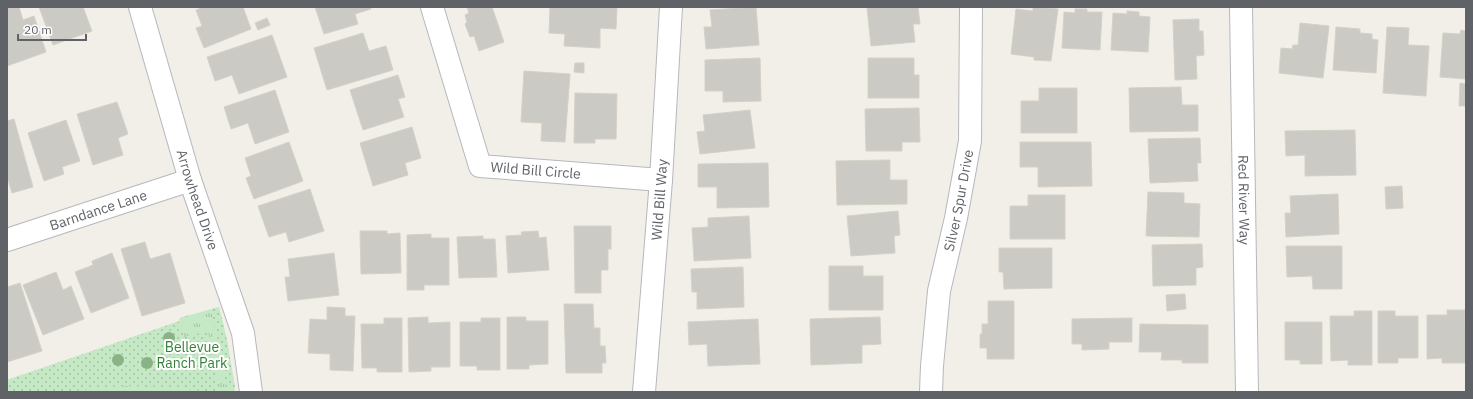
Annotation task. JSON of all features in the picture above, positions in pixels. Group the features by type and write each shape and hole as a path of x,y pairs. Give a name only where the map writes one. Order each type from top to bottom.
{"street":[{"name":"Arrowhead Drive","path":"140,7 190,180 244,333 250,392"},
{"name":"Wild Bill Circle","path":"432,7 480,166 661,180"},
{"name":"Wild Bill Way","path":"644,392 661,180 671,7"},
{"name":"Silver Spur Drive","path":"931,392 939,291 956,218 970,141 971,7"},
{"name":"Red River Way","path":"1241,7 1247,392"},
{"name":"Barndance Lane","path":"7,240 190,180"}],"green space":[{"name":"Bellevue Ranch Park","path":"219,307 227,340 235,392 7,392 7,380 180,321 179,318"},
{"path":"219,307 227,340 235,387 226,390 211,309"},
{"name":"Bellevue Ranch Park","path":"180,321 184,337 208,331 217,384 217,389 214,392 168,387 120,386 65,392 7,392 7,380"}],"building":[{"path":"7,7 19,7 23,20 34,16 46,52 7,66"},
{"path":"39,7 83,7 92,31 53,45"},
{"path":"204,7 243,7 251,29 204,48 196,28 202,26 196,10"},
{"path":"315,7 370,7 371,9 355,14 358,24 324,34"},
{"path":"467,7 492,7 504,42 479,51 474,36 470,37 465,24 467,22 465,15 469,13"},
{"path":"550,7 617,7 616,29 600,28 600,48 564,46 565,34 549,33"},
{"path":"756,7 759,45 706,49 704,27 712,27 710,10"},
{"path":"867,7 918,7 920,24 913,24 915,42 871,46"},
{"path":"1033,7 1058,9 1051,61 1034,60 1034,57 1011,54 1016,9 1033,11"},
{"path":"1075,9 1087,9 1087,12 1102,12 1100,50 1062,48 1064,12 1075,13"},
{"path":"1127,11 1139,12 1139,16 1150,17 1148,52 1111,50 1113,13 1127,14"},
{"path":"267,18 270,25 258,30 255,23"},
{"path":"1199,19 1199,31 1203,31 1204,55 1196,56 1197,79 1175,80 1173,20"},
{"path":"1300,23 1329,26 1323,78 1279,73 1281,48 1292,49 1293,45 1298,45"},
{"path":"1336,27 1360,29 1360,33 1372,34 1372,39 1378,40 1376,73 1333,70"},
{"path":"1387,27 1409,28 1408,45 1429,46 1426,96 1383,93"},
{"path":"1461,30 1466,31 1466,79 1440,77 1443,33 1460,34"},
{"path":"363,33 369,51 386,46 393,70 327,90 314,48"},
{"path":"272,35 287,77 239,94 232,75 215,81 207,57"},
{"path":"760,58 761,101 723,102 723,91 705,91 705,60"},
{"path":"868,58 914,58 914,75 919,75 919,98 868,98"},
{"path":"575,63 584,63 584,73 574,72"},
{"path":"524,71 570,74 565,142 541,141 542,123 521,122"},
{"path":"398,75 405,97 398,99 404,117 363,130 350,90"},
{"path":"1460,83 1466,84 1466,106 1459,106"},
{"path":"1181,87 1182,105 1198,105 1198,131 1130,132 1129,88"},
{"path":"1039,88 1077,88 1077,133 1021,133 1021,101 1039,101"},
{"path":"275,90 289,132 255,144 248,123 231,129 224,107"},
{"path":"575,93 617,94 616,139 595,139 595,143 574,143"},
{"path":"117,102 128,134 118,138 123,155 93,165 77,114"},
{"path":"919,108 920,142 902,142 902,151 866,151 865,109"},
{"path":"750,110 755,148 700,154 697,132 705,131 703,115"},
{"path":"14,119 33,187 12,193 7,176 7,121"},
{"path":"66,120 80,161 62,167 64,174 44,181 28,133"},
{"path":"412,127 421,158 405,163 408,175 373,186 360,143"},
{"path":"1355,130 1356,175 1305,176 1305,155 1286,156 1285,131"},
{"path":"1200,138 1201,163 1197,163 1198,181 1150,183 1148,139"},
{"path":"289,142 303,181 254,199 246,178 251,176 245,158"},
{"path":"1020,142 1091,142 1092,186 1038,187 1038,167 1020,167"},
{"path":"890,160 890,180 907,180 907,204 837,205 836,161"},
{"path":"768,163 769,207 717,208 717,187 698,187 698,164"},
{"path":"1402,186 1403,208 1386,209 1385,187"},
{"path":"310,189 324,231 289,242 286,232 269,237 258,206"},
{"path":"1148,192 1184,193 1184,203 1200,204 1199,237 1146,236"},
{"path":"1338,194 1339,234 1286,237 1285,213 1291,213 1290,196"},
{"path":"1028,195 1065,195 1065,239 1010,239 1010,206 1028,206"},
{"path":"898,211 900,235 894,236 895,253 851,256 847,216"},
{"path":"749,216 751,258 694,261 692,228 708,227 708,218"},
{"path":"574,226 611,226 611,249 608,249 608,270 601,270 601,293 575,293"},
{"path":"360,231 387,231 387,234 400,233 401,273 361,274"},
{"path":"538,231 539,238 546,237 549,270 508,273 506,236 522,235 521,232"},
{"path":"431,234 431,238 449,238 449,285 424,285 424,290 407,290 407,235"},
{"path":"483,236 483,239 495,239 497,277 459,278 457,237"},
{"path":"145,242 150,259 170,253 185,303 142,316 121,249"},
{"path":"1202,244 1203,267 1196,268 1196,285 1153,286 1152,245"},
{"path":"1286,246 1342,246 1342,289 1313,289 1312,276 1287,277"},
{"path":"999,248 1052,248 1052,288 1004,289 1003,272 999,272"},
{"path":"112,253 129,298 91,313 75,272 93,265 92,261"},
{"path":"334,253 339,295 288,301 285,277 290,277 288,259"},
{"path":"829,266 863,266 863,276 883,276 883,310 829,310"},
{"path":"743,267 744,307 697,309 697,292 692,292 691,269"},
{"path":"56,272 63,290 71,286 84,319 43,335 23,285"},
{"path":"20,283 42,351 7,362 7,287"},
{"path":"1185,294 1186,309 1167,311 1166,295"},
{"path":"988,301 1014,301 1014,359 987,359 987,348 980,348 982,324 988,324"},
{"path":"564,304 593,304 594,328 600,328 600,346 605,346 606,363 602,363 602,373 566,373"},
{"path":"327,307 345,308 345,316 355,316 353,371 330,370 330,354 308,353 310,319 327,320"},
{"path":"1447,310 1465,310 1466,363 1442,363 1442,358 1427,359 1427,315 1447,315"},
{"path":"1354,311 1372,311 1372,365 1348,365 1348,360 1331,361 1330,316 1354,316"},
{"path":"1378,311 1395,311 1395,316 1418,316 1418,358 1398,358 1398,363 1378,363"},
{"path":"428,317 428,323 450,322 450,367 431,367 431,371 409,372 408,318"},
{"path":"507,317 526,317 526,321 548,321 548,364 529,365 529,369 507,369"},
{"path":"880,317 881,344 862,345 862,363 811,365 810,319"},
{"path":"384,318 402,318 402,372 377,372 377,368 362,368 361,324 384,324"},
{"path":"481,318 500,318 500,370 477,370 477,366 460,366 460,322 481,322"},
{"path":"1132,318 1132,342 1109,342 1109,349 1082,350 1082,344 1072,344 1072,319"},
{"path":"758,319 760,364 708,366 707,344 689,345 688,322"},
{"path":"1285,322 1322,322 1322,364 1300,364 1300,360 1285,360"},
{"path":"1140,324 1208,325 1208,363 1182,363 1182,360 1161,360 1162,352 1139,352"}]}
